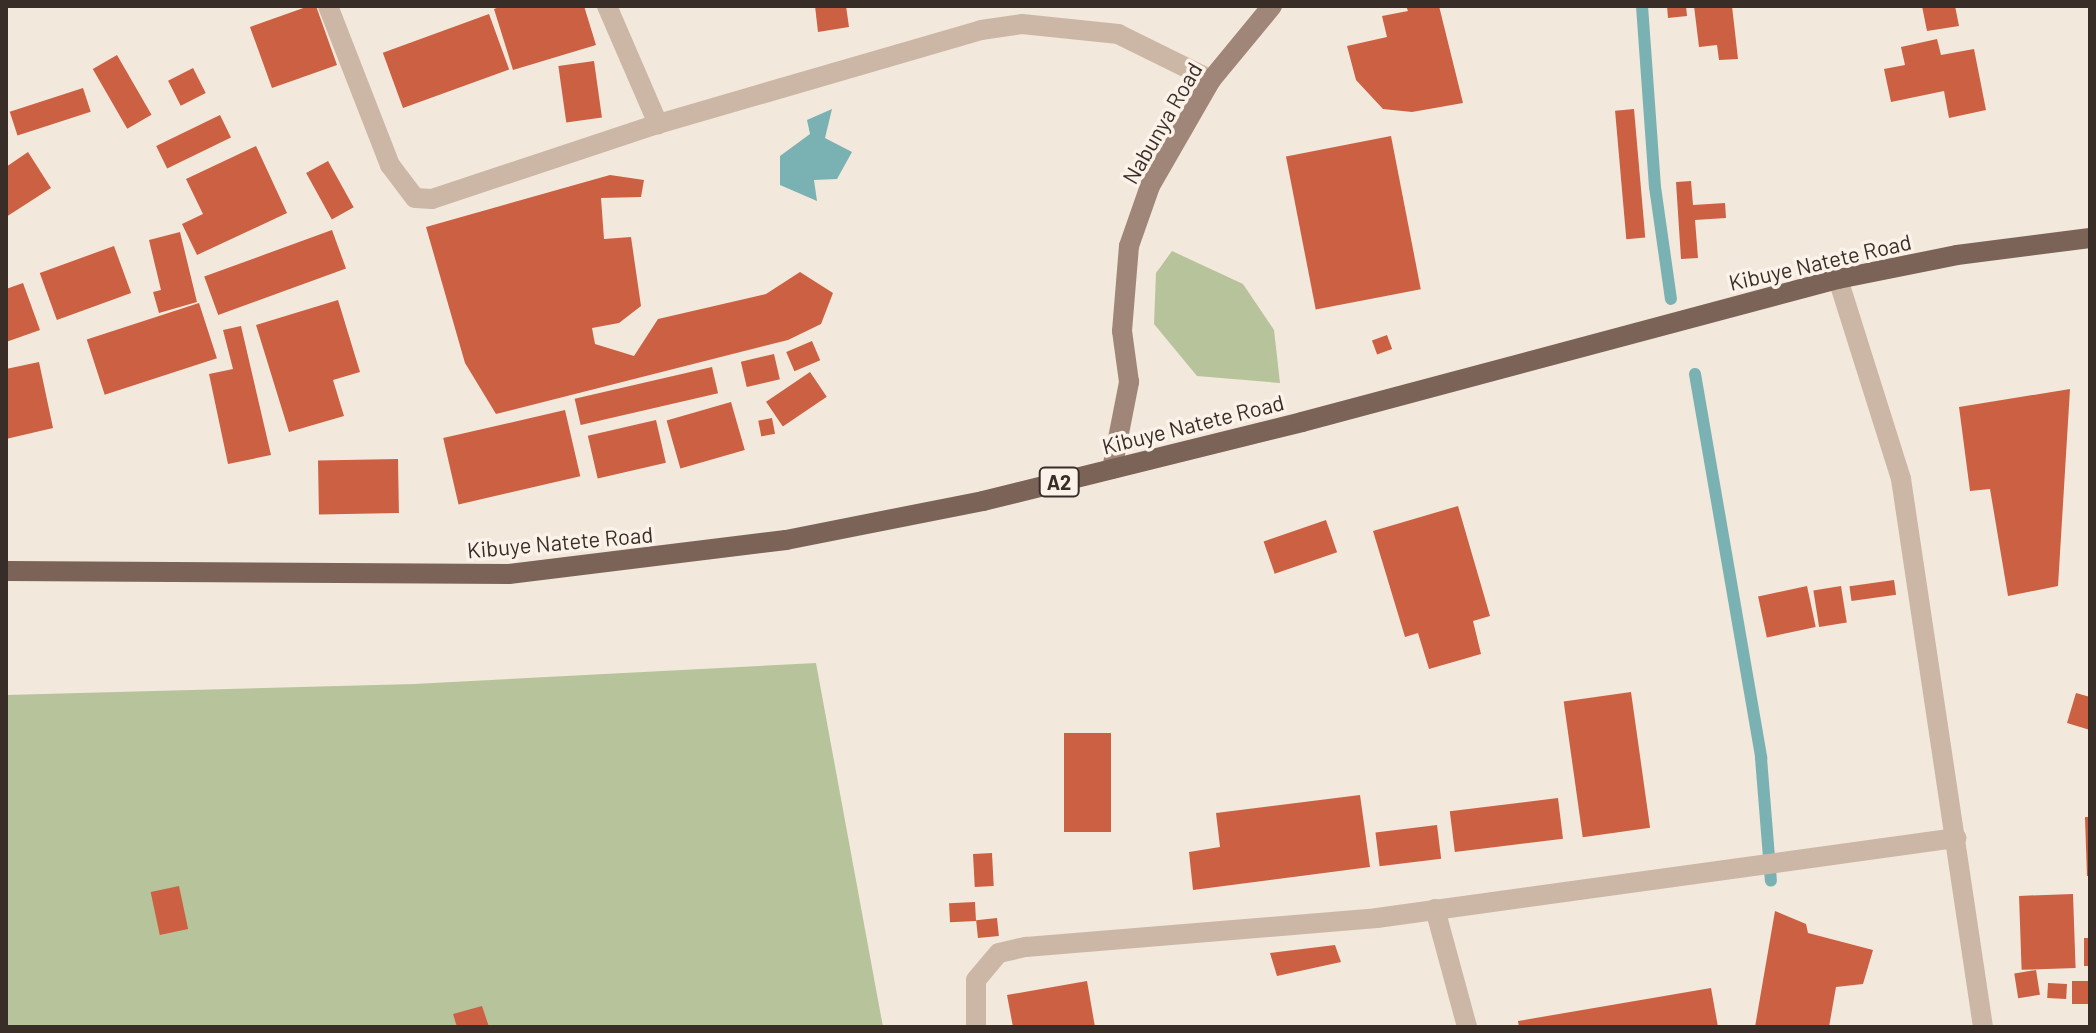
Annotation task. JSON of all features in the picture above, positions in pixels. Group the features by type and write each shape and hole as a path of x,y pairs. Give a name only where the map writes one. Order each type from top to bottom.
{"main road":[{"name":"Nabunya Road","path":"1112,469 1129,382 1122,331 1129,246 1150,186 1211,80 1272,6"},
{"name":"Kibuye Natete Road","path":"6,571 436,575 580,569 786,540 1112,469 1838,279 1957,255 2090,238"}],"street":[{"path":"328,6 390,165 415,198 432,199 658,124 981,30 1022,24 1118,34 1211,80"},
{"path":"607,6 658,124"},
{"path":"1838,279 1901,479 1983,1027"},
{"path":"976,1027 976,980 999,953 1435,909 1956,838"},
{"path":"1435,909 1467,1027"}],"green space":[{"path":"1172,251 1243,284 1274,330 1280,383 1197,376 1154,324 1156,273"},
{"path":"816,663 883,1027 6,1027 6,695 414,684"}],"water":[{"path":"832,109 825,138 852,152 837,179 814,180 817,201 780,185 780,156 810,134 807,120"}],"building":[{"path":"316,6 337,65 272,88 250,27"},
{"path":"502,6 584,6 596,45 513,70 494,9"},
{"path":"815,6 846,6 849,27 818,32"},
{"path":"1406,6 1439,6 1463,103 1412,112 1383,109 1356,80 1347,46 1387,37 1382,16 1408,11"},
{"path":"1667,6 1686,6 1687,16 1668,18"},
{"path":"1694,6 1732,6 1738,59 1719,60 1717,45 1699,47"},
{"path":"1922,6 1955,6 1959,26 1927,31"},
{"path":"489,14 509,69 403,108 383,53"},
{"path":"1937,39 1941,55 1974,49 1986,110 1949,118 1944,91 1891,102 1884,69 1905,65 1901,47"},
{"path":"117,55 152,115 127,129 93,69"},
{"path":"594,61 602,117 566,122 558,66"},
{"path":"193,68 206,93 181,106 168,81"},
{"path":"83,88 91,112 17,136 10,112"},
{"path":"1634,109 1645,238 1626,239 1615,111"},
{"path":"220,115 231,137 167,169 156,146"},
{"path":"1391,136 1421,289 1316,310 1286,156"},
{"path":"256,146 287,213 197,255 182,224 203,214 186,179"},
{"path":"28,152 51,188 6,217 6,167"},
{"path":"328,161 354,207 332,219 306,173"},
{"path":"610,175 644,180 641,197 601,198 604,239 631,237 641,306 619,323 592,328 595,344 634,356 658,319 766,294 800,272 833,293 821,324 788,340 496,414 465,363 426,227"},
{"path":"1691,181 1693,205 1725,203 1726,218 1695,220 1698,258 1681,259 1676,182"},
{"path":"332,230 346,269 218,315 204,277"},
{"path":"180,232 197,302 159,313 153,292 161,290 149,240"},
{"path":"114,246 131,293 57,320 40,273"},
{"path":"23,283 40,330 6,342 6,289"},
{"path":"338,300 360,372 333,380 344,416 289,432 256,325"},
{"path":"199,303 217,358 105,395 87,339"},
{"path":"241,326 271,455 228,464 209,374 233,369 223,330"},
{"path":"1387,335 1392,349 1377,355 1372,340"},
{"path":"812,341 820,360 794,371 786,352"},
{"path":"774,354 780,379 747,387 741,362"},
{"path":"39,362 53,428 6,439 6,369"},
{"path":"712,367 718,393 581,425 575,399"},
{"path":"810,372 827,397 783,427 766,402"},
{"path":"2070,389 2058,586 2008,596 1990,489 1970,491 1959,407"},
{"path":"731,402 745,450 680,469 667,420"},
{"path":"565,410 580,476 459,504 443,438"},
{"path":"772,418 775,434 761,436 758,421"},
{"path":"656,420 666,463 598,479 588,436"},
{"path":"398,459 399,513 319,514 318,460"},
{"path":"1458,506 1490,616 1473,621 1481,654 1429,669 1418,633 1405,637 1373,531"},
{"path":"1326,520 1337,552 1275,574 1264,541"},
{"path":"1894,580 1896,595 1852,601 1849,586"},
{"path":"1807,586 1816,627 1767,637 1758,596"},
{"path":"1841,586 1847,623 1819,627 1813,590"},
{"path":"1631,692 1650,828 1583,837 1564,701"},
{"path":"2076,693 2090,697 2090,730 2067,723"},
{"path":"1064,733 1111,733 1111,832 1064,832"},
{"path":"1360,795 1370,867 1193,890 1189,852 1220,847 1216,813"},
{"path":"1558,798 1563,839 1455,852 1450,811"},
{"path":"2085,817 2090,817 2090,876 2087,876"},
{"path":"1437,825 1441,859 1380,866 1375,833"},
{"path":"992,853 994,886 975,887 973,854"},
{"path":"179,886 188,929 160,935 151,892"},
{"path":"2073,894 2076,968 2022,970 2019,896"},
{"path":"975,902 976,921 950,922 949,903"},
{"path":"1775,911 1806,924 1808,933 1873,950 1863,984 1836,987 1829,1027 1755,1027"},
{"path":"997,918 999,936 978,938 976,920"},
{"path":"2084,938 2090,938 2090,966 2084,966"},
{"path":"1335,945 1341,962 1277,976 1270,953"},
{"path":"2036,970 2040,995 2018,998 2014,973"},
{"path":"1087,981 1095,1027 1013,1027 1007,995"},
{"path":"2072,981 2090,981 2090,1004 2072,1004"},
{"path":"2048,983 2067,984 2066,999 2047,998"},
{"path":"1711,988 1718,1027 1519,1027 1518,1021"},
{"path":"482,1006 489,1027 457,1027 453,1014"}],"waterway":[{"path":"1642,6 1655,187 1671,299"},
{"path":"1695,374 1761,758 1771,881"}]}
